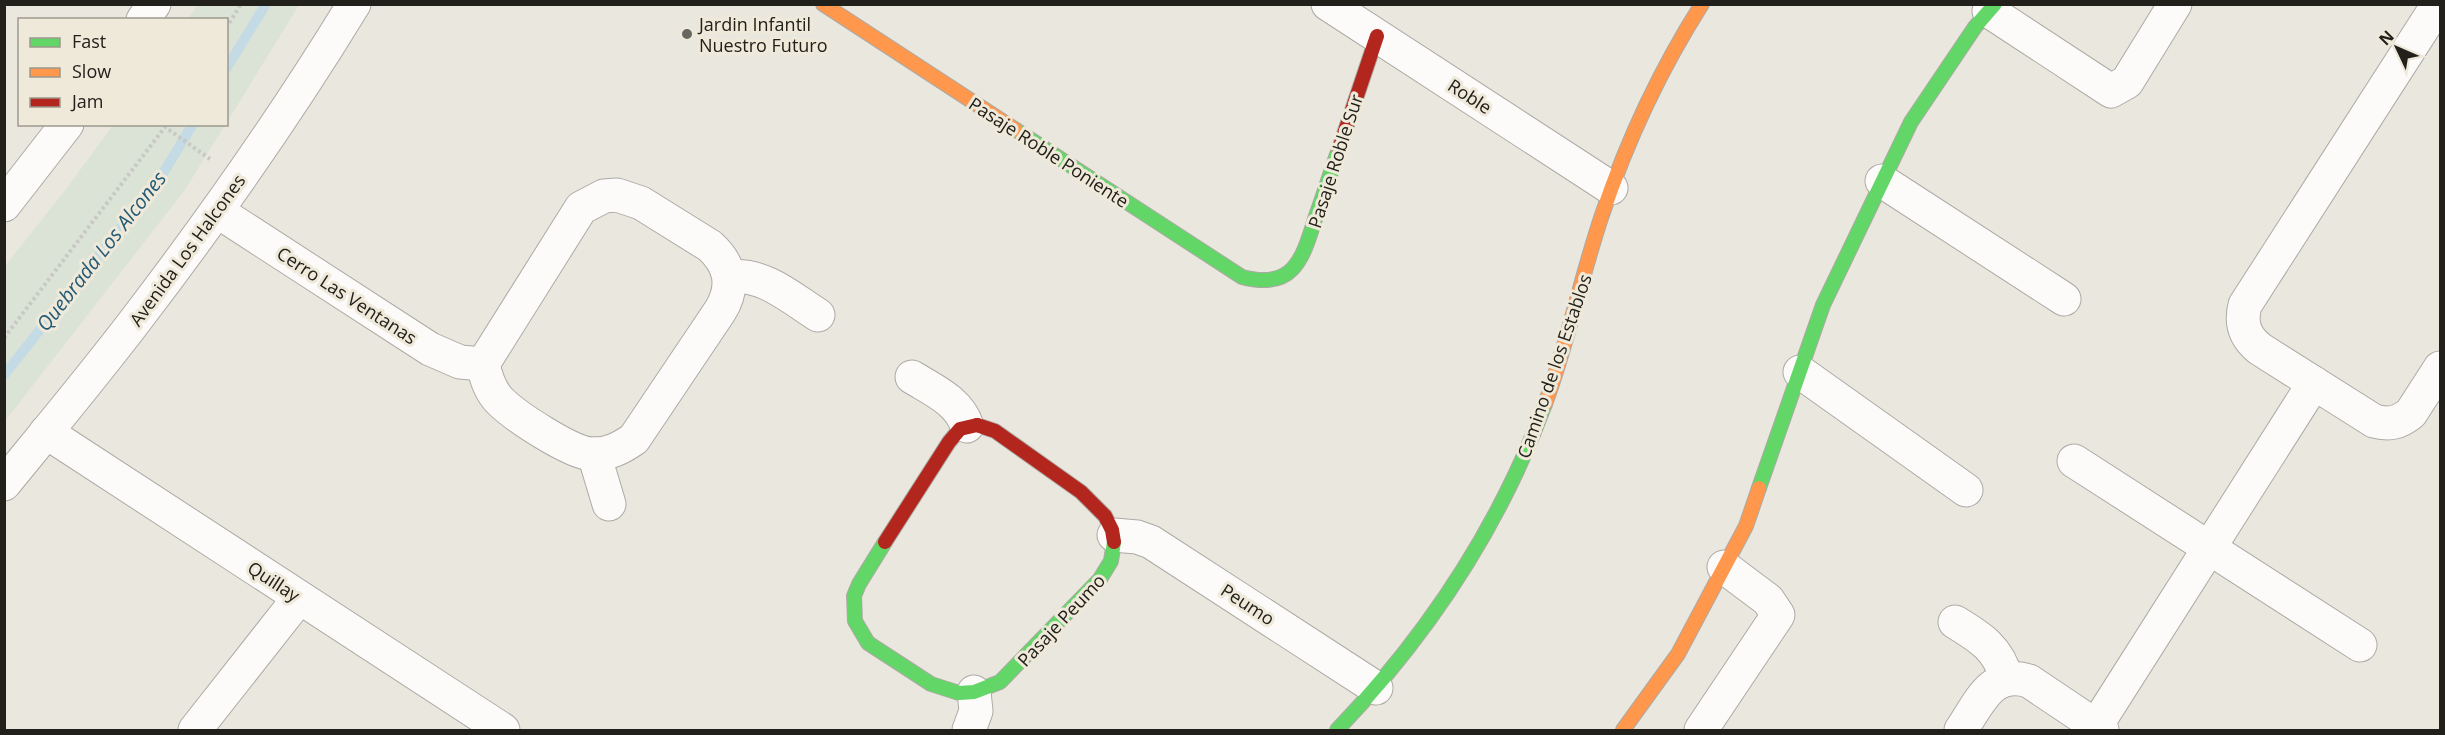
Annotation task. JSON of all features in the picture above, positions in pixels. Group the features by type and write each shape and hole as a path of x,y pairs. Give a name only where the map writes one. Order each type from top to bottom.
{"street":[{"path":"144,18 154,4"},
{"name":"Avenida Los Halcones","path":"4,484 134,322 217,211 354,4"},
{"name":"Pasaje Roble Poniente","path":"823,4 1242,277 1268,282 1281,278"},
{"name":"Roble","path":"1328,4 1611,188"},
{"name":"Camino de los Establos","path":"1337,730 1416,641 1452,590 1485,537 1514,482 1552,384 1611,188 1650,98 1702,4"},
{"path":"1623,730 1678,654 1746,526 1822,305 1911,122 1975,27 1992,8 2111,91 2127,82 2175,4"},
{"path":"2430,12 2245,305 2242,316 2244,328 2250,340 2374,421 2385,424 2396,422 2411,413 2440,368"},
{"name":"Pasaje Roble Sur","path":"1281,278 1293,270 1302,259 1377,36"},
{"path":"4,205 66,126"},
{"path":"1882,181 2064,299"},
{"path":"617,195 641,203 710,246 720,254 730,277 727,301 634,439 622,448 594,454 580,453 500,401 491,388 483,364 581,208 604,196 617,195"},
{"name":"Cerro Las Ventanas","path":"217,211 430,349 460,362 483,364"},
{"path":"730,277 741,276 761,280 818,315"},
{"path":"1800,372 1966,490"},
{"path":"912,377 960,410 967,426 987,426 1081,491 1102,510 1114,535"},
{"path":"1961,730 1987,691 1995,682 2006,678 2029,681 2099,728 2209,548 2314,383"},
{"name":"Pasaje Peumo","path":"967,426 960,429 949,442 859,584 853,609 855,621 860,633 878,650 944,690 959,693 988,689 1011,672 1100,579 1114,556 1114,535"},
{"name":"Quillay","path":"46,432 503,730"},
{"path":"594,454 609,504"},
{"path":"2074,461 2360,645"},
{"name":"Peumo","path":"1114,535 1137,537 1158,546 1376,688"},
{"path":"1701,730 1778,615 1768,600 1725,567"},
{"path":"195,730 300,598"},
{"path":"1955,622 1989,645 1997,654 2006,678"},
{"path":"969,730 976,711 974,692"}],"path":[{"path":"228,25 241,4"},
{"path":"4,338 166,126 239,179"}],"shaded area":[{"path":"198,5 299,5 228,120 228,18 189,18"},
{"path":"112,126 224,126 184,191 5,421 5,266"}],"waterway":[{"name":"Quebrada Los Alcones","path":"228,66 266,4"},
{"name":"Quebrada Los Alcones","path":"4,375 159,180 192,126"}],"traffic: fast":[{"path":"1759,488 1823,305 1911,122 1975,27 1995,4"},
{"path":"1016,130 1242,277 1260,280 1285,275 1301,257 1339,149"},
{"path":"1337,730 1401,656 1431,618 1458,578 1506,494 1545,404"},
{"path":"885,542 854,596 855,621 868,643 931,684 959,693 974,692 1000,682 1100,579 1111,561 1114,542"}],"traffic: slow":[{"path":"823,4 1016,130"},
{"path":"1545,404 1561,357 1594,238 1622,160 1658,80 1702,4"},
{"path":"1623,730 1678,654 1746,526 1759,488"}],"traffic: jam":[{"path":"1339,149 1377,36"},
{"path":"977,425 995,431 1081,492 1105,516 1112,530 1114,542"},
{"path":"885,542 949,442 960,429 977,425"}],"place":[{"name":"Jardin Infantil Nuestro Futuro","path":"687,34"}]}
